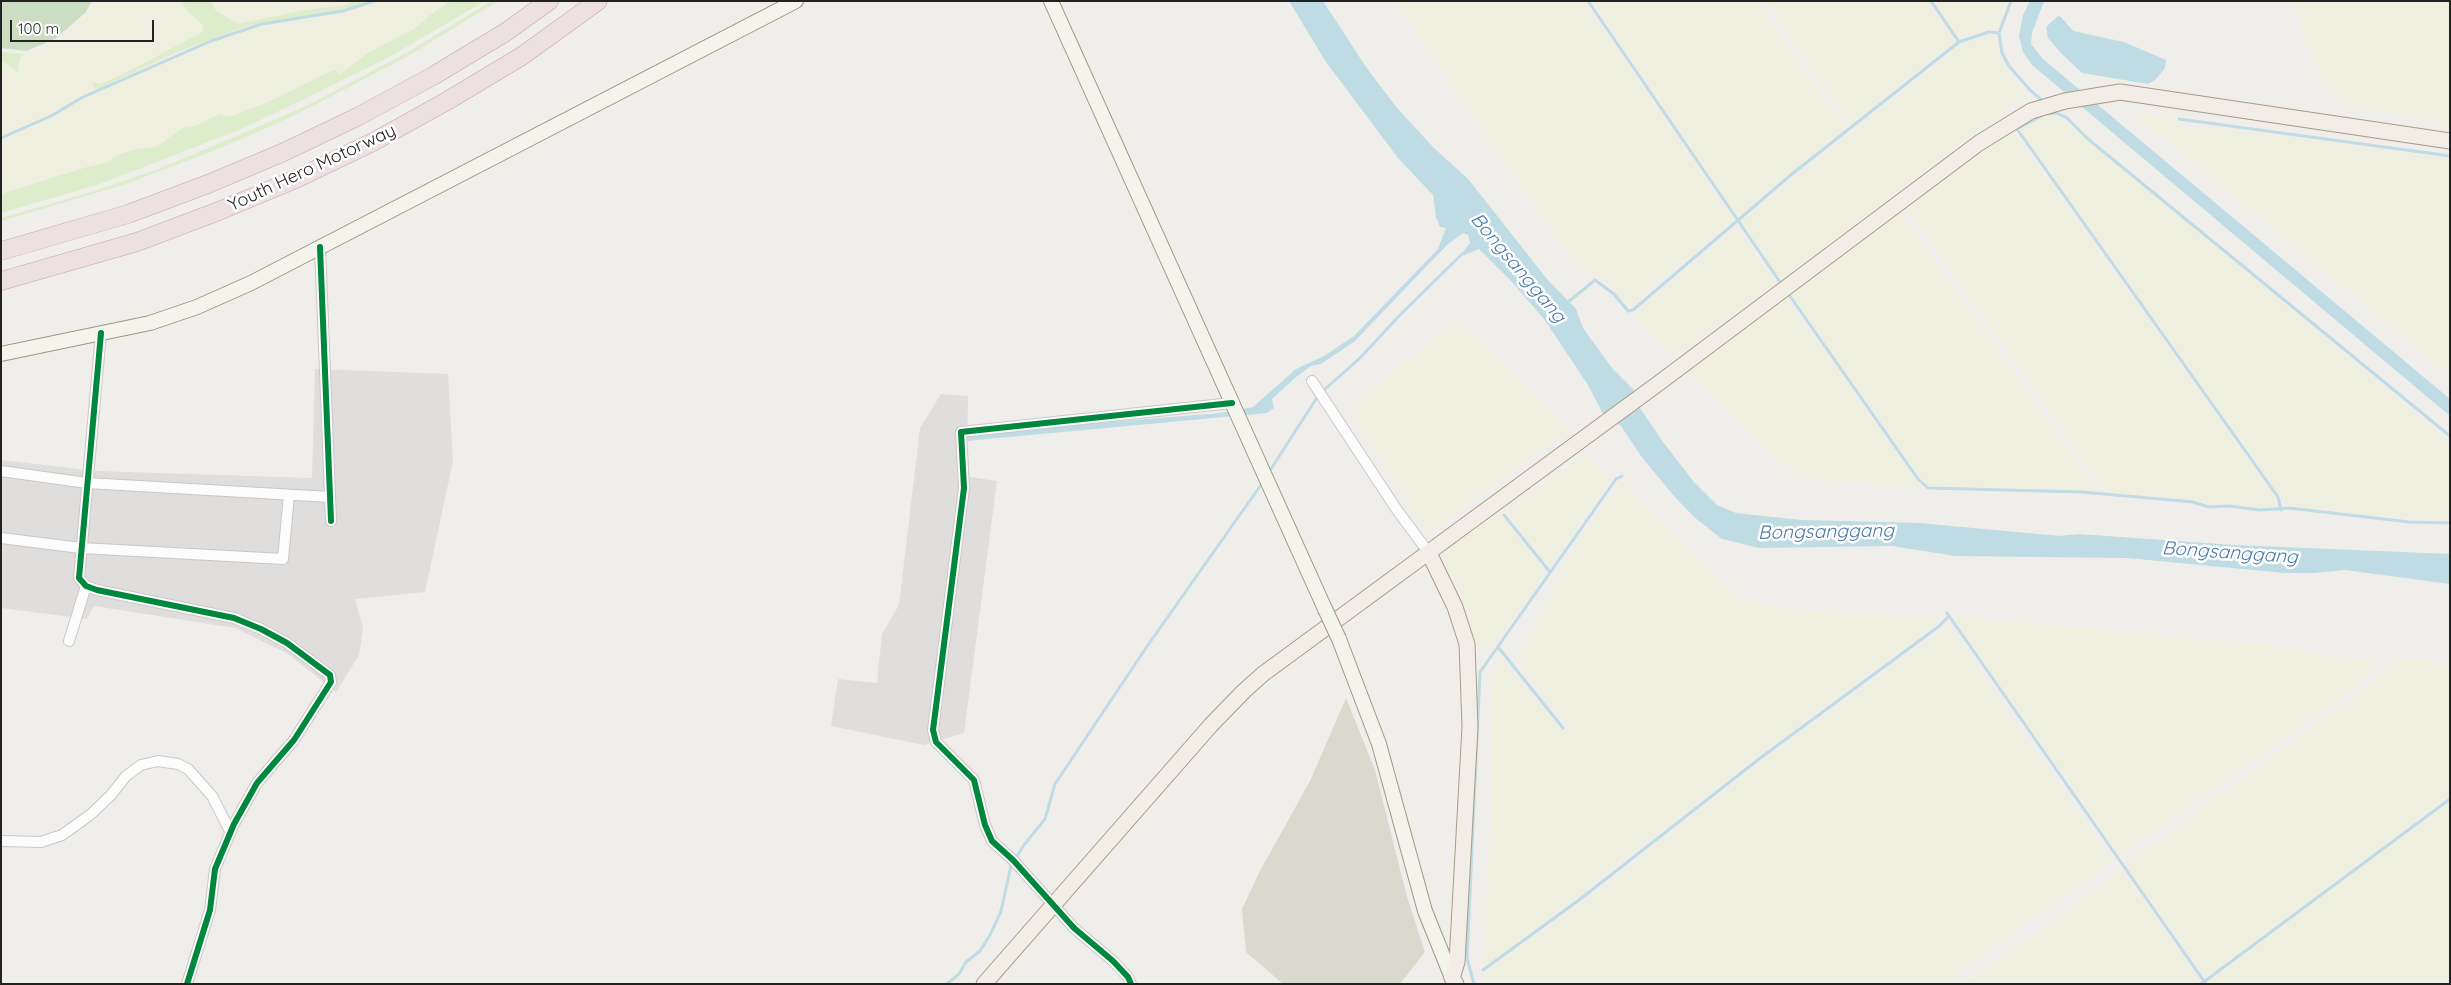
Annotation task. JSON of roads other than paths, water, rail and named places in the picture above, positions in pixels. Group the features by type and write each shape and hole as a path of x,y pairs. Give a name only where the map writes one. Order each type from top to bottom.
{"highway":[{"name":"Youth Hero Motorway","path":"1,251 128,214 208,184 284,152 359,116 433,76 506,32 549,1"},
{"name":"Youth Hero Motorway","path":"1,281 137,242 296,179 372,142 448,101 522,56 598,1"}],"main road":[{"path":"1,354 150,323 197,307 250,283 796,1"},
{"path":"1050,1 1339,639 1379,744 1425,911 1454,981"},
{"path":"984,984 1244,690 1979,143 2031,111 2065,101 2120,92 2450,141"},
{"path":"1421,559 1455,607 1467,644 1470,727 1458,962 1454,981"}],"street":[{"path":"320,247 331,521"},
{"path":"102,333 79,578 86,586 234,618 261,629 287,643 330,675 331,682 294,740 257,783 230,831 215,869 210,910 187,984"},
{"path":"1312,380 1421,559"},
{"path":"1131,984 1113,961 1074,928 1013,860 992,841 985,825 974,780 936,742 933,730 964,488 961,432 1233,405"},
{"path":"1,471 88,483 330,498"},
{"path":"1,538 81,548 283,559 289,495"},
{"path":"69,641 86,586"},
{"path":"1,841 41,842 62,836 111,796 126,776 148,762 168,761 188,769 204,786 220,808 230,831"},
{"path":"220,808 230,812 240,811"}],"water":[{"name":"Bongsanggang","path":"1289,1 1323,1 1366,67 1397,108 1433,147 1469,180 1547,279 1576,309 1583,328 1612,368 1635,391 1640,408 1663,442 1694,482 1717,505 1736,513 1801,520 1919,523 2060,536 2078,534 2234,545 2450,554 2450,584 2345,570 2284,573 2127,558 1955,556 1892,546 1759,548 1722,539 1695,518 1673,495 1641,456 1621,426 1602,412 1588,385 1544,319 1511,281 1479,249 1459,257 1470,243 1468,235 1463,233 1448,244 1355,341 1321,364 1311,366 1272,399 1274,408 1267,413 966,441 965,434 1220,413 1253,407 1296,369 1324,356 1354,336 1438,249 1446,228 1440,227 1436,217 1433,195 1398,158 1326,62"},
{"path":"2030,1 2044,1 2032,33 2031,44 2043,59 2450,399 2450,416 2032,65 2023,52 2019,36 2023,15"},
{"path":"2058,16 2073,31 2124,42 2166,60 2165,68 2155,80 2148,84 2082,73 2048,38 2046,27"}],"waterway":[{"path":"1,138 53,115 81,98 211,41 262,24 343,11 374,1"},
{"path":"1588,1 1782,285"},
{"path":"1931,1 1959,42"},
{"path":"2011,1 1999,33 2002,53 2009,66 2030,90 2045,103"},
{"name":"Bongsanggang","path":"1567,303 1595,280 1614,294 1628,311 1633,310 1792,174 1959,42 1989,32 1999,33"},
{"path":"2281,510 2278,497 2017,129 2045,114 2057,113 2067,118 2088,139 2450,436"},
{"path":"2179,119 2450,156"},
{"path":"1323,391 1360,358 1399,316 1462,254"},
{"path":"1787,292 1918,479 1928,488 2082,492 2193,502 2209,507 2229,506 2260,510 2289,508 2409,522 2450,523"},
{"path":"1269,472 1318,396"},
{"path":"1474,984 1467,958 1480,672 1616,479 1622,476"},
{"path":"947,984 959,974 966,962 980,951 990,935 1001,911 1011,866 1024,845 1045,819 1055,784 1148,645 1263,482"},
{"path":"1504,515 1550,572"},
{"path":"1947,613 2206,984"},
{"path":"1483,970 1579,900 1759,759 1938,627 1948,617"},
{"path":"1498,647 1563,728"},
{"path":"2201,984 2450,799"}]}
